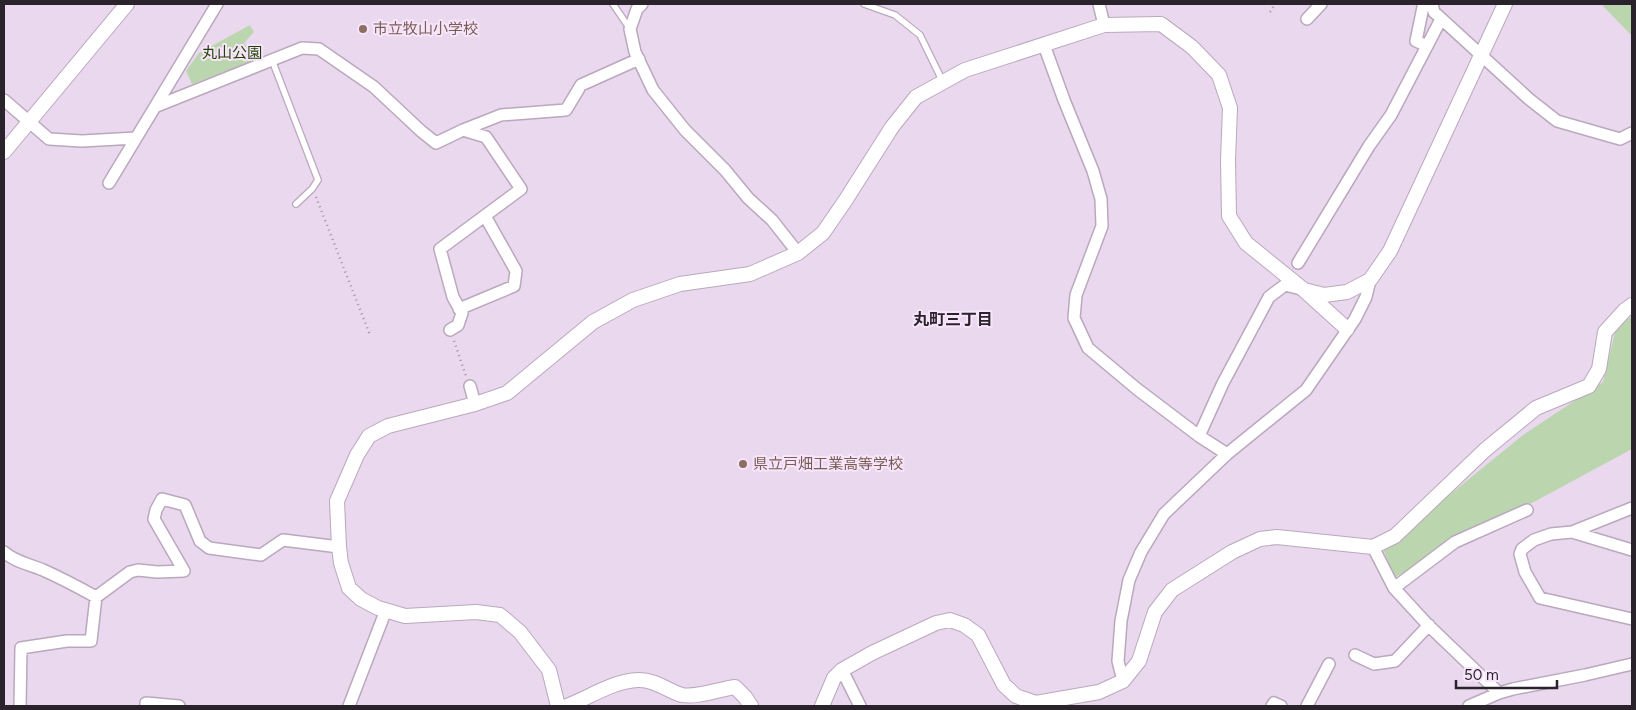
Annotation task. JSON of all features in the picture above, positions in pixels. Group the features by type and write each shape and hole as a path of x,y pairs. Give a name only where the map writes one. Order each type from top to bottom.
{"street":[{"path":"4,152 127,4"},
{"path":"109,183 217,4"},
{"path":"642,4 637,10 630,30 638,59 653,90 685,130 725,170 748,198 772,220 798,253"},
{"path":"1099,4 1104,25"},
{"path":"1307,18 1321,4"},
{"path":"1423,4 1424,7 1416,41 1427,46"},
{"path":"1432,4 1434,12 1441,19 1529,99 1557,121 1620,138 1632,133"},
{"path":"1123,681 1118,662 1121,621 1129,580 1141,552 1164,514 1227,454 1306,390 1355,319 1366,297 1370,280 1390,251 1505,4"},
{"path":"1298,263 1369,146 1391,114 1441,19"},
{"path":"558,706 549,670 520,632 500,615 476,612 405,616 361,599 349,588 341,563 337,501 357,455 369,436 388,426 475,404 507,393 594,322 633,300 680,284 750,274 798,253 823,233 845,202 892,127 916,97 965,70 1104,25 1161,24 1192,47 1219,76 1230,108 1228,160 1229,216 1246,243 1304,290 1347,329"},
{"path":"1044,45 1093,171 1101,199 1102,226 1076,294 1074,318 1088,348 1198,436 1227,454"},
{"path":"157,106 302,48 319,48 374,87 436,143 501,115 566,110 581,84 638,59"},
{"path":"4,100 50,139 82,141 136,138"},
{"path":"450,330 458,324 462,313 453,297 440,249 521,189 486,137 463,130"},
{"path":"460,309 514,286 516,271 485,216"},
{"path":"1198,436 1223,383 1269,297 1285,285 1324,295 1347,292 1370,280"},
{"path":"822,706 834,678 842,670 872,653 936,623 950,620 964,625 978,635 1004,685 1016,696 1036,703 1100,692 1123,681 1139,661 1155,612 1172,590 1232,552 1260,538 1276,537 1374,547 1395,536 1485,450 1536,408 1589,386 1599,370 1604,332 1632,304"},
{"path":"470,386 475,404"},
{"path":"20,706 21,648 90,641 96,597 130,572 138,570 157,572 184,571 154,519 156,510 162,500 185,505 200,541 209,548 261,555 283,540 339,546"},
{"path":"1632,508 1572,532 1551,534 1534,540 1522,549 1520,554 1525,572 1540,598 1632,619"},
{"path":"1394,588 1455,542 1527,510"},
{"path":"1572,532 1632,550"},
{"path":"1374,547 1394,588 1499,693"},
{"path":"4,552 10,558 41,569 74,584 96,597"},
{"path":"349,706 386,610"},
{"path":"1355,655 1374,664 1394,661 1429,625"},
{"path":"1306,706 1329,664"},
{"path":"1470,706 1513,688 1632,664"},
{"path":"842,670 860,706"},
{"path":"567,706 623,682 641,680 654,683 682,695 692,696 735,687 751,706"},
{"path":"1272,706 1274,703 1281,706"},
{"path":"146,706 146,704 179,706"}],"lane":[{"path":"613,4 630,30"},
{"path":"864,4 895,15 920,35 943,82"},
{"path":"272,60 318,180 312,189 296,204"}],"path":[{"path":"1270,12 1275,4"},
{"path":"312,189 370,335"},
{"path":"450,330 470,386"}],"green space":[{"path":"1602,4 1632,4 1632,36 1603,6"},
{"name":"丸山公園","path":"250,25 254,32 244,43 256,60 192,84 186,71 199,53"},
{"path":"1632,316 1632,449 1395,577 1383,549 1523,435 1603,382 1616,328"}],"place":[{"name":"市立牧山小学校","path":"363,29"},
{"name":"県立戸畑工業高等学校","path":"743,464"}],"district":[{"name":"丸町三丁目","path":"953,319"}]}
